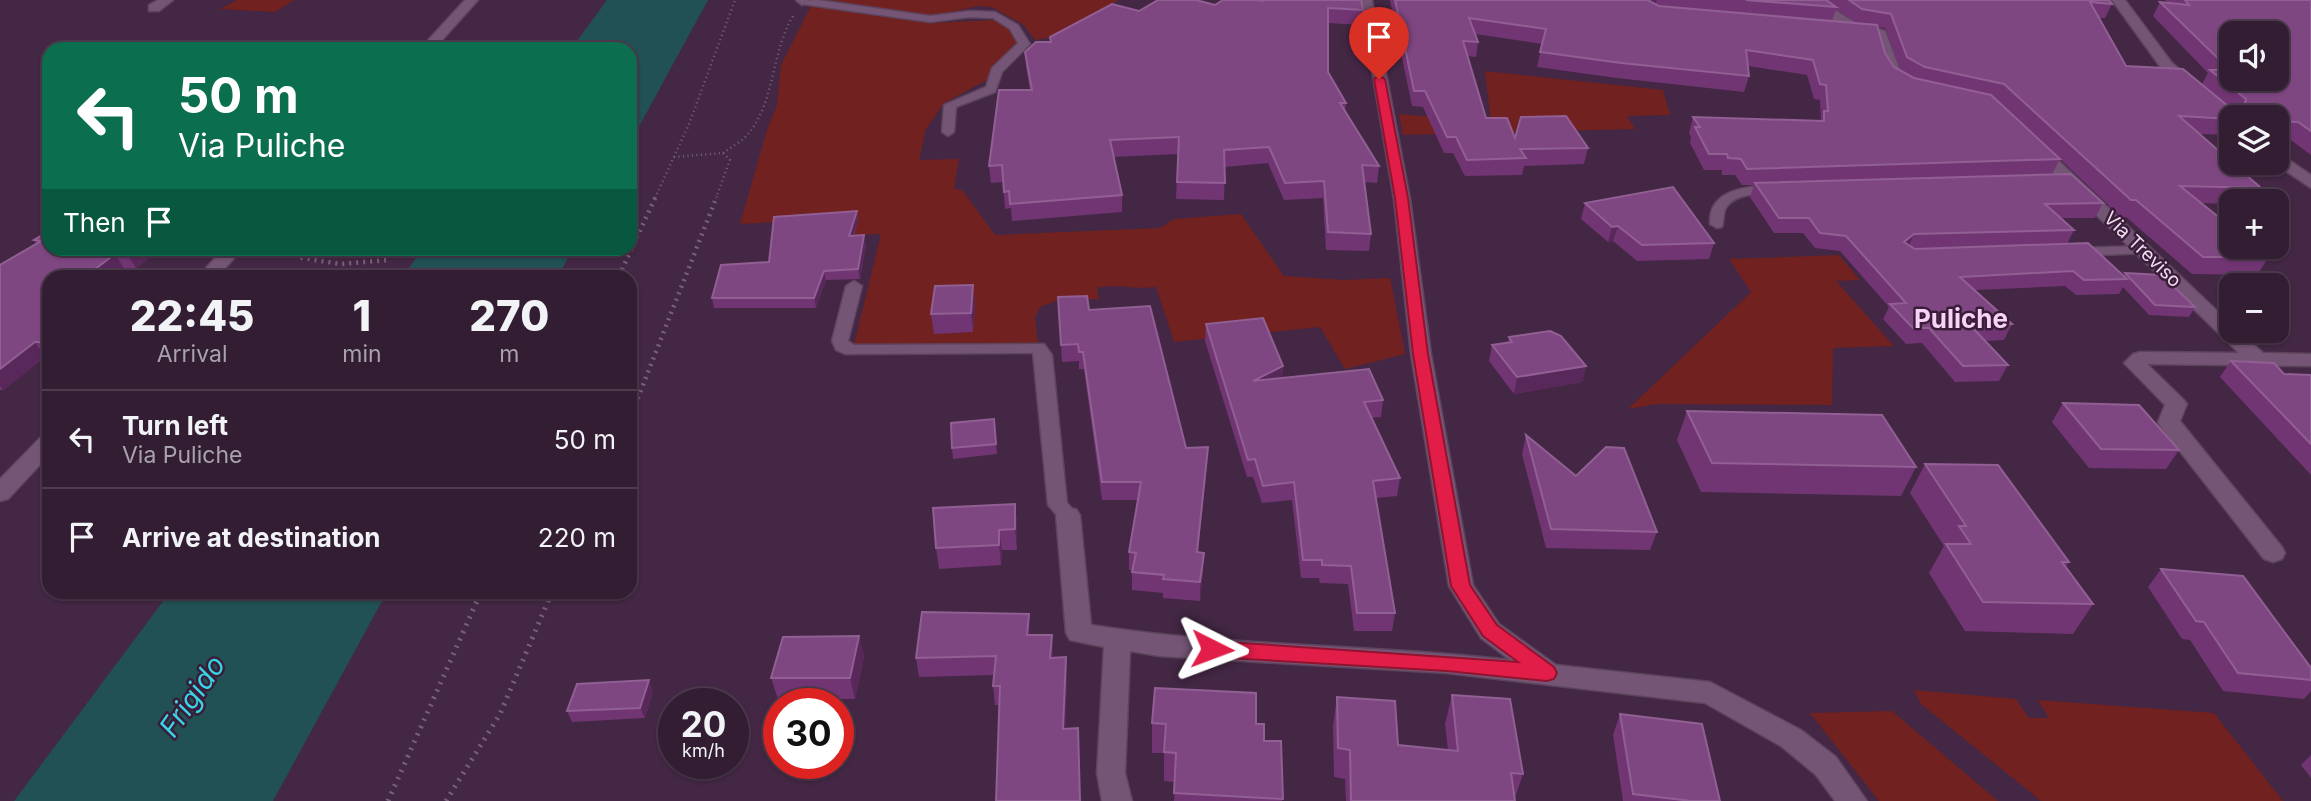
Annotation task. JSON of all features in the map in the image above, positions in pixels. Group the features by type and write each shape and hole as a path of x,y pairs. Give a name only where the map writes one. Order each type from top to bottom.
{"street":[{"path":"154,8 167,0"},
{"path":"433,42 472,0"},
{"path":"1366,0 1402,198 1421,354 1461,586 1490,631 1547,673"},
{"path":"1810,0 1846,23 1880,34 1893,76 1915,88"},
{"path":"2119,0 2167,66 2219,112"},
{"path":"1816,26 1868,30"},
{"name":"Via Treviso","path":"2025,138 2257,359"},
{"path":"2289,166 2311,183"},
{"path":"214,270 227,256"},
{"path":"2273,553 2169,422 2176,404 2134,363 2140,358 2311,359"},
{"path":"0,493 42,449"},
{"path":"1068,515 1079,633 1116,640 1547,673 1710,693 1791,738 1826,766 1852,801"},
{"path":"1116,640 1111,773 1117,801"}],"lane":[{"path":"803,1 930,19 983,13 995,15 1014,27 1024,44 996,71 990,89 950,105 948,132"},
{"path":"2046,182 2073,181"},
{"path":"1717,224 1715,216 1720,205 1739,193 1794,188"},
{"path":"2061,252 2145,250"},
{"path":"854,286 840,341 842,346 851,350 1038,348 1044,355 1058,506 1068,515"}],"path":[{"path":"637,237 674,157 735,0"},
{"path":"674,157 723,153 748,135 762,110 772,82 780,38 803,1"},
{"path":"637,400 730,160 723,153"},
{"path":"296,256 341,264 388,260"},
{"path":"388,801 478,599"},
{"path":"446,801 500,714 549,599"}],"shaded area":[{"path":"237,0 294,0 275,12 220,9"},
{"path":"830,0 1119,0 1054,37 1035,40 1024,25 992,7 979,6 928,17"},
{"path":"811,6 934,23 994,20 1009,27 1019,40 1014,49 997,62 987,80 944,103 926,129 919,160 959,159 954,188 963,191 995,235 1160,228 1174,219 1241,214 1284,276 1343,280 1390,278 1405,354 1345,369 1320,327 1174,342 1156,287 1112,286 1097,288 1099,299 1059,300 1040,307 1035,317 1038,344 854,345 881,234 814,236 814,220 740,224 767,130 777,105 781,65"},
{"path":"1485,71 1663,90 1670,115 1627,116 1635,129 1403,135 1399,114 1491,122"},
{"path":"1839,255 1860,280 1836,281 1894,346 1833,348 1832,405 1657,404 1628,409 1751,292 1729,259"},
{"path":"1914,690 2016,699 2029,718 2049,718 2038,700 2214,713 2283,801 2041,801 1921,704"},
{"path":"1892,711 1998,801 1879,801 1810,713"}],"water":[{"path":"607,0 708,0 637,130 637,42 576,42"},
{"path":"418,256 569,256 561,270 407,270"},
{"name":"Frigido","path":"165,599 383,599 273,801 14,801"}],"building":[{"path":"1158,0 1196,0 1215,5 1223,0 1361,0 1363,10 1328,8 1328,72 1346,103 1340,103 1379,166 1362,165 1371,234 1328,232 1324,181 1285,183 1269,147 1224,150 1225,183 1177,182 1179,137 1110,140 1122,195 1010,204 1009,191 1004,192 1002,165 989,166 999,90 1032,90 1025,52 1036,42 1051,42 1050,37 1112,4 1139,11"},
{"path":"1395,0 1650,0 1659,6 1877,25 1885,53 1894,67 1914,78 1991,95 2060,159 1747,169 1741,159 1728,158 1727,154 1709,154 1695,127 1700,127 1693,117 1824,121 1824,111 1828,111 1826,85 1820,84 1813,60 1746,50 1749,76 1621,63 1540,52 1546,29 1469,18 1478,42 1463,41 1486,118 1507,118 1515,138 1521,117 1566,116 1588,148 1520,149 1526,158 1467,160 1456,137 1447,137 1425,91 1414,91"},
{"path":"1746,0 1826,0 1836,7"},
{"path":"1849,0 2109,0 2112,4 2090,2 2126,66 2183,69 2227,105 2219,105 2219,118 2179,116 2219,151 2219,175 2246,175 2261,188 2180,186 2219,217 2219,257 2203,257 2136,200 2131,200 2004,84 1925,67 1907,57 1891,14 1862,9"},
{"path":"2185,0 2311,0 2311,131 2298,122 2289,122 2289,105 2244,105 2246,99 2236,91 2289,91 2289,21 2219,21 2219,59 2160,2 2189,5"},
{"path":"2210,70 2219,70 2219,77"},
{"path":"2071,174 2103,203 2045,204 2074,230 1914,234 1904,242 1915,249 2088,243 2127,279 2084,280 2073,271 1960,277 2012,324 1972,327 2008,365 1963,366 1929,328 1913,328 1890,304 1906,303 1846,236 1820,233 1809,218 1779,218 1755,183"},
{"path":"1673,187 1714,243 1642,245 1618,226 1612,227 1585,203"},
{"path":"857,211 849,236 864,235 858,269 824,271 814,298 712,298 721,265 769,262 774,217"},
{"path":"42,235 42,256 112,256 94,270 42,270 42,342 35,342 0,369 0,265 41,241 34,240"},
{"path":"2125,273 2162,275 2195,307 2155,305"},
{"path":"973,285 971,313 931,314 935,286"},
{"path":"1087,296 1089,310 1150,306 1186,448 1208,447 1197,552 1204,553 1200,582 1163,579 1164,575 1132,572 1136,553 1129,552 1141,482 1102,482 1083,352 1079,352 1078,344 1061,345 1058,297"},
{"path":"1263,318 1283,366 1253,381 1369,369 1383,400 1364,402 1400,478 1373,481 1395,613 1357,613 1351,566 1322,565 1322,560 1303,560 1294,482 1263,486 1255,459 1248,460 1206,324"},
{"path":"1550,331 1561,336 1586,366 1517,377 1492,345 1512,342 1509,337"},
{"path":"2231,361 2274,363 2284,374 2311,375 2311,444"},
{"path":"2063,403 2139,405 2179,450 2101,449"},
{"path":"1687,411 1882,415 1916,467 1712,463"},
{"path":"994,419 996,444 952,448 951,423"},
{"path":"1526,435 1576,476 1606,447 1624,448 1657,532 1551,529"},
{"path":"1925,464 1998,465 2069,562 2062,562 2093,604 1983,602 1946,544 1971,544 1959,526 1966,526"},
{"path":"1015,504 1015,529 999,530 999,545 936,548 933,508"},
{"path":"2161,569 2243,576 2311,668 2311,680 2238,673 2204,622 2196,621"},
{"path":"922,612 1029,614 1027,635 1052,635 1050,658 1066,657 1063,729 1078,728 1080,801 996,801 1000,686 993,686 996,656 916,658"},
{"path":"859,636 850,678 771,678 783,637"},
{"path":"649,680 640,708 567,711 577,684"},
{"path":"1155,688 1256,693 1256,724 1264,724 1264,741 1281,741 1283,799 1174,793 1176,753 1164,752 1166,724 1152,723"},
{"path":"1452,695 1510,699 1523,774 1511,773 1515,801 1351,801 1350,750 1338,748 1337,697 1395,701 1398,745 1458,751"},
{"path":"1620,714 1702,724 1720,801 1691,801 1633,794"}],"district":[{"name":"Puliche","path":"1961,319"}],"route":[{"path":"1212,649 1447,663 1547,673 1490,631 1461,586 1421,354 1402,198 1379,79"}]}
